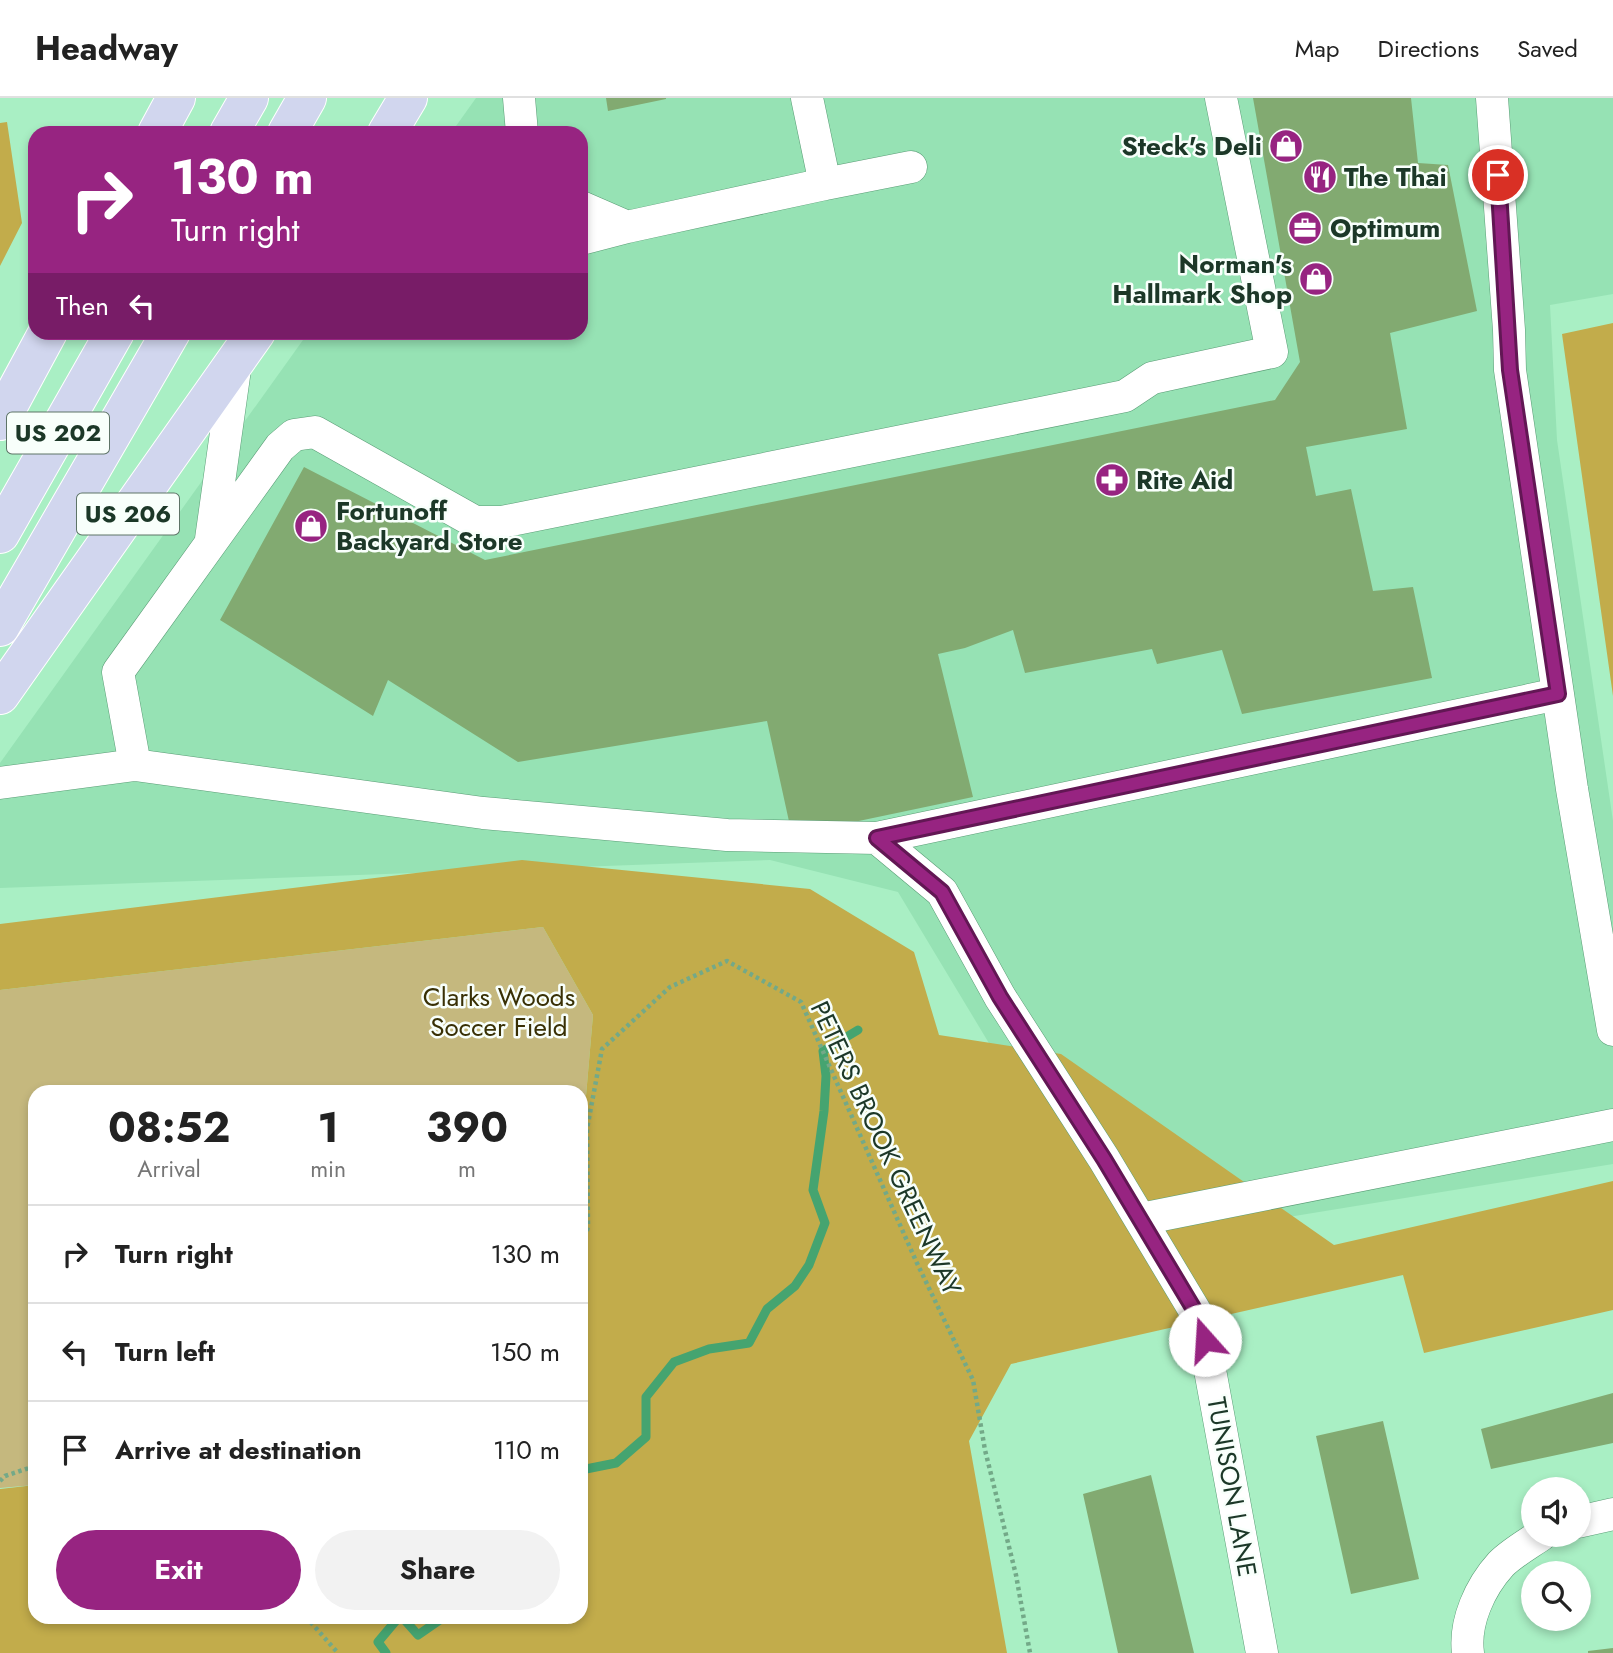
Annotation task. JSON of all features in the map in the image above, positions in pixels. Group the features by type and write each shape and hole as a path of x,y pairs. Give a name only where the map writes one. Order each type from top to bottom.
{"highway":[{"path":"161,126 176,98"},
{"path":"233,126 249,98"},
{"path":"290,126 307,98"},
{"path":"391,126 408,98"},
{"path":"0,421 44,340"},
{"name":"US 202","path":"0,534 110,340"},
{"name":"US 202","path":"0,627 166,340"},
{"name":"US 206","path":"0,695 246,347"}],"street":[{"path":"519,98 521,126"},
{"path":"807,98 825,184"},
{"path":"135,765 118,672 280,447 294,435 315,432 475,522 502,522 1125,396 1152,378 1272,352 1221,98"},
{"path":"1492,98 1510,370 1572,789 1613,1030"},
{"path":"588,237 911,167"},
{"path":"588,210 627,227"},
{"path":"211,544 246,347"},
{"path":"0,783 135,765 483,813 727,835 877,838 1558,694"},
{"path":"877,838 942,892 1000,997 1141,1219 1613,1125"},
{"name":"TUNISON LANE","path":"1141,1219 1201,1321 1262,1653"},
{"path":"1591,1519 1613,1514"},
{"path":"1468,1653 1466,1641 1472,1608 1502,1564 1525,1547"}],"path":[{"name":"PETERS BROOK GREENWAY","path":"588,1124 602,1049 670,987 727,961 801,1002 916,1261 973,1380 985,1450 1016,1574 1030,1653"},
{"path":"0,1481 5,1476 28,1468"},
{"path":"311,1624 338,1653"}],"shaded area":[{"path":"476,98 1613,98 1613,294 1550,305 1557,440 1613,821 1613,1164 1111,1246 898,892 770,860 0,888 0,763 303,340 588,340 588,126 456,126"},
{"path":"7,122 22,223 0,266 0,123"},
{"path":"1613,323 1613,696 1562,334"},
{"path":"522,860 810,889 914,952 939,1035 1061,1054 1334,1245 1613,1181 1613,1310 1424,1353 1403,1275 1011,1364 969,1441 1007,1653 0,1653 0,1489 28,1486 28,1624 588,1624 587,1085 593,1015 543,927 0,990 0,924"}],"green space":[{"name":"Clarks Woods Soccer Field","path":"543,927 593,1015 587,1085 28,1085 28,1486 0,1488 0,990"}],"building":[{"path":"606,98 666,98 666,99 608,111"},
{"path":"1253,98 1411,98 1418,163 1448,165 1477,311 1390,333 1407,429 1306,447 1316,496 1351,489 1373,591 1413,587 1432,678 1242,714 1222,650 1157,664 1152,649 1025,673 1013,630 965,648 938,654 973,797 792,835 767,721 518,762 388,680 373,716 220,620 304,467 485,560 1275,400 1300,362"},
{"path":"1613,1393 1613,1443 1491,1469 1481,1429"},
{"path":"1383,1421 1419,1579 1351,1594 1316,1436"},
{"path":"1151,1475 1194,1653 1118,1653 1083,1494"},
{"path":"1613,1648 1613,1653 1588,1653 1588,1651"}],"waterway":[{"path":"588,1469 616,1463 646,1437 646,1397 674,1362 709,1349 749,1343 767,1309 795,1286 809,1265 825,1223 813,1190 824,1111 826,1076 823,1051 858,1030"},
{"path":"386,1653 378,1642 393,1624"},
{"path":"408,1624 418,1635 434,1624"}],"place":[{"name":"Steck's Deli","path":"1286,146"},
{"name":"The Thai","path":"1320,177"},
{"name":"Optimum","path":"1305,228"},
{"name":"Norman's Hallmark Shop","path":"1316,279"},
{"name":"Rite Aid","path":"1112,480"},
{"name":"Fortunoff Backyard Store","path":"311,526"}],"route":[{"path":"1205,1340 1201,1321 1104,1159 1000,997 942,892 877,838 1558,694 1510,370 1498,175"}]}
